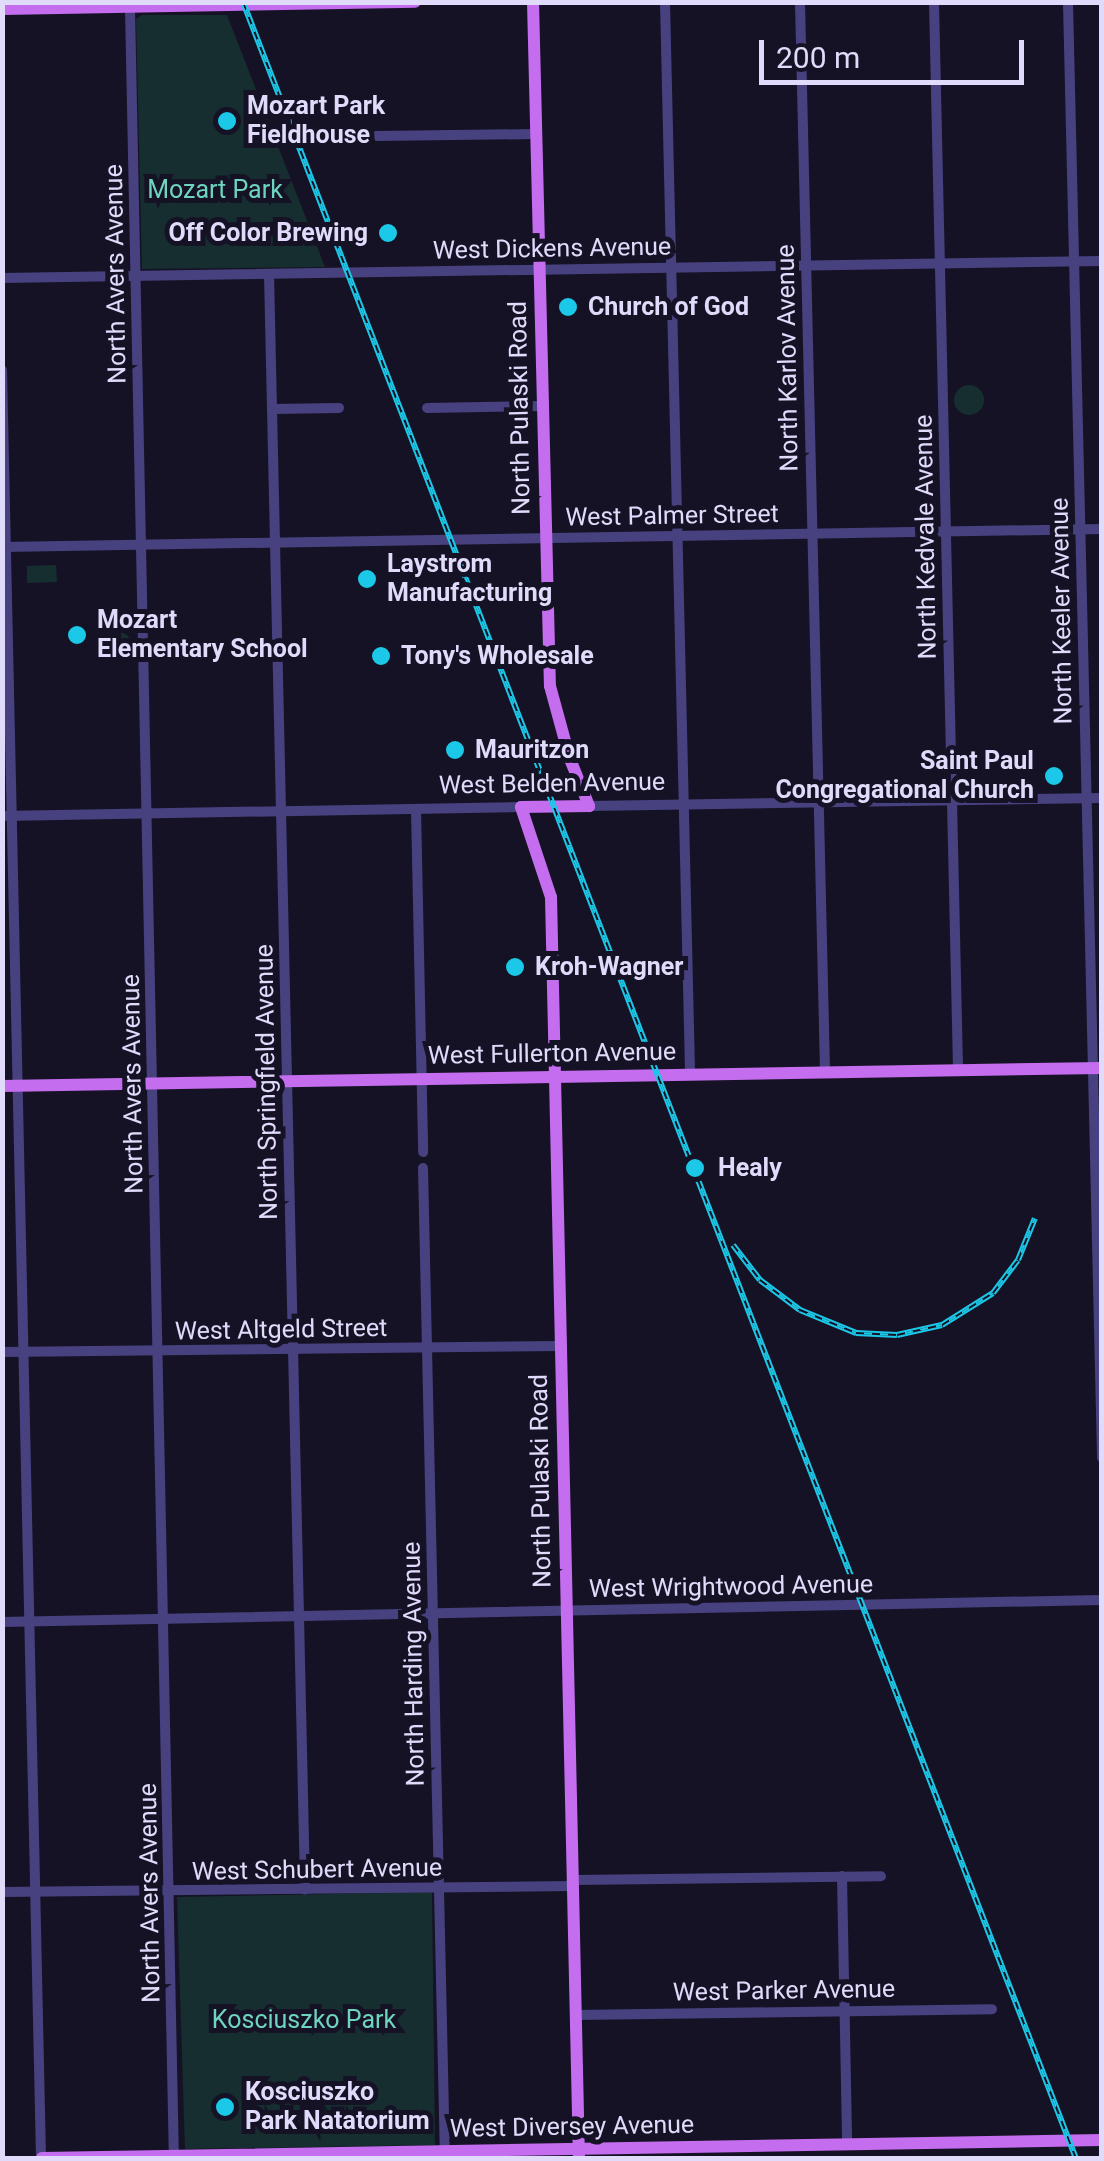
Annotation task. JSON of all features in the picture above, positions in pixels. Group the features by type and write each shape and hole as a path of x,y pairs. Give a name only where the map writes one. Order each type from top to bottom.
{"main road":[{"path":"2,9 415,2"},
{"name":"North Pulaski Road","path":"533,2 550,686 570,759 589,806"},
{"name":"West Belden Avenue","path":"521,807 589,806"},
{"name":"North Pulaski Road","path":"521,807 551,897 579,2154"},
{"name":"West Fullerton Avenue","path":"2,1086 1097,1068"},
{"name":"West Diversey Avenue","path":"42,2158 579,2154 1102,2140"}],"street":[{"path":"665,2 690,1074"},
{"name":"North Karlov Avenue","path":"800,2 824,1072"},
{"name":"North Kedvale Avenue","path":"934,2 958,1070"},
{"name":"North Keeler Avenue","path":"1068,2 1086,798 1097,1068 1102,1458"},
{"name":"North Avers Avenue","path":"130,8 174,2157"},
{"path":"376,136 536,134"},
{"name":"West Dickens Avenue","path":"2,278 1102,261"},
{"name":"North Springfield Avenue","path":"269,274 306,1890"},
{"path":"2,370 7,816 18,1085 42,2158"},
{"path":"427,408 542,406"},
{"path":"272,409 340,408"},
{"name":"West Palmer Street","path":"4,547 1102,528"},
{"name":"West Belden Avenue","path":"589,806 1102,798"},
{"name":"West Belden Avenue","path":"7,816 521,807"},
{"path":"416,809 423,1152"},
{"name":"North Harding Avenue","path":"423,1168 445,2155"},
{"name":"West Altgeld Street","path":"2,1352 560,1346"},
{"name":"West Wrightwood Avenue","path":"2,1622 1102,1600"},
{"path":"842,1876 847,2144"},
{"name":"West Schubert Avenue","path":"2,1892 439,1888 881,1876"},
{"name":"West Parker Avenue","path":"576,2015 992,2009"}],"green space":[{"name":"Mozart Park","path":"142,15 227,15 325,267 142,269 136,19"},
{"path":"969,385 980,389 984,400 980,411 969,415 958,411 954,400 958,389"},
{"path":"56,565 57,582 27,583 27,566"},
{"path":"119,632 131,644 119,656 107,644"},
{"name":"Kosciuszko Park","path":"432,1892 435,2145 185,2149 177,1897"}],"railway":[{"path":"243,2 1076,2158"},
{"path":"733,1245 760,1280 800,1310 856,1333 897,1335 942,1325 993,1293 1018,1260 1035,1218"}],"place":[{"name":"Mozart Park Fieldhouse","path":"227,121"},
{"name":"Off Color Brewing","path":"388,233"},
{"name":"Church of God","path":"568,307"},
{"name":"Laystrom Manufacturing","path":"367,579"},
{"name":"Mozart Elementary School","path":"77,635"},
{"name":"Tony's Wholesale","path":"381,656"},
{"name":"Mauritzon","path":"455,750"},
{"name":"Saint Paul Congregational Church","path":"1054,776"},
{"name":"Kroh-Wagner","path":"515,967"},
{"name":"Healy","path":"695,1168"},
{"name":"Kosciuszko Park Natatorium","path":"225,2107"}]}
